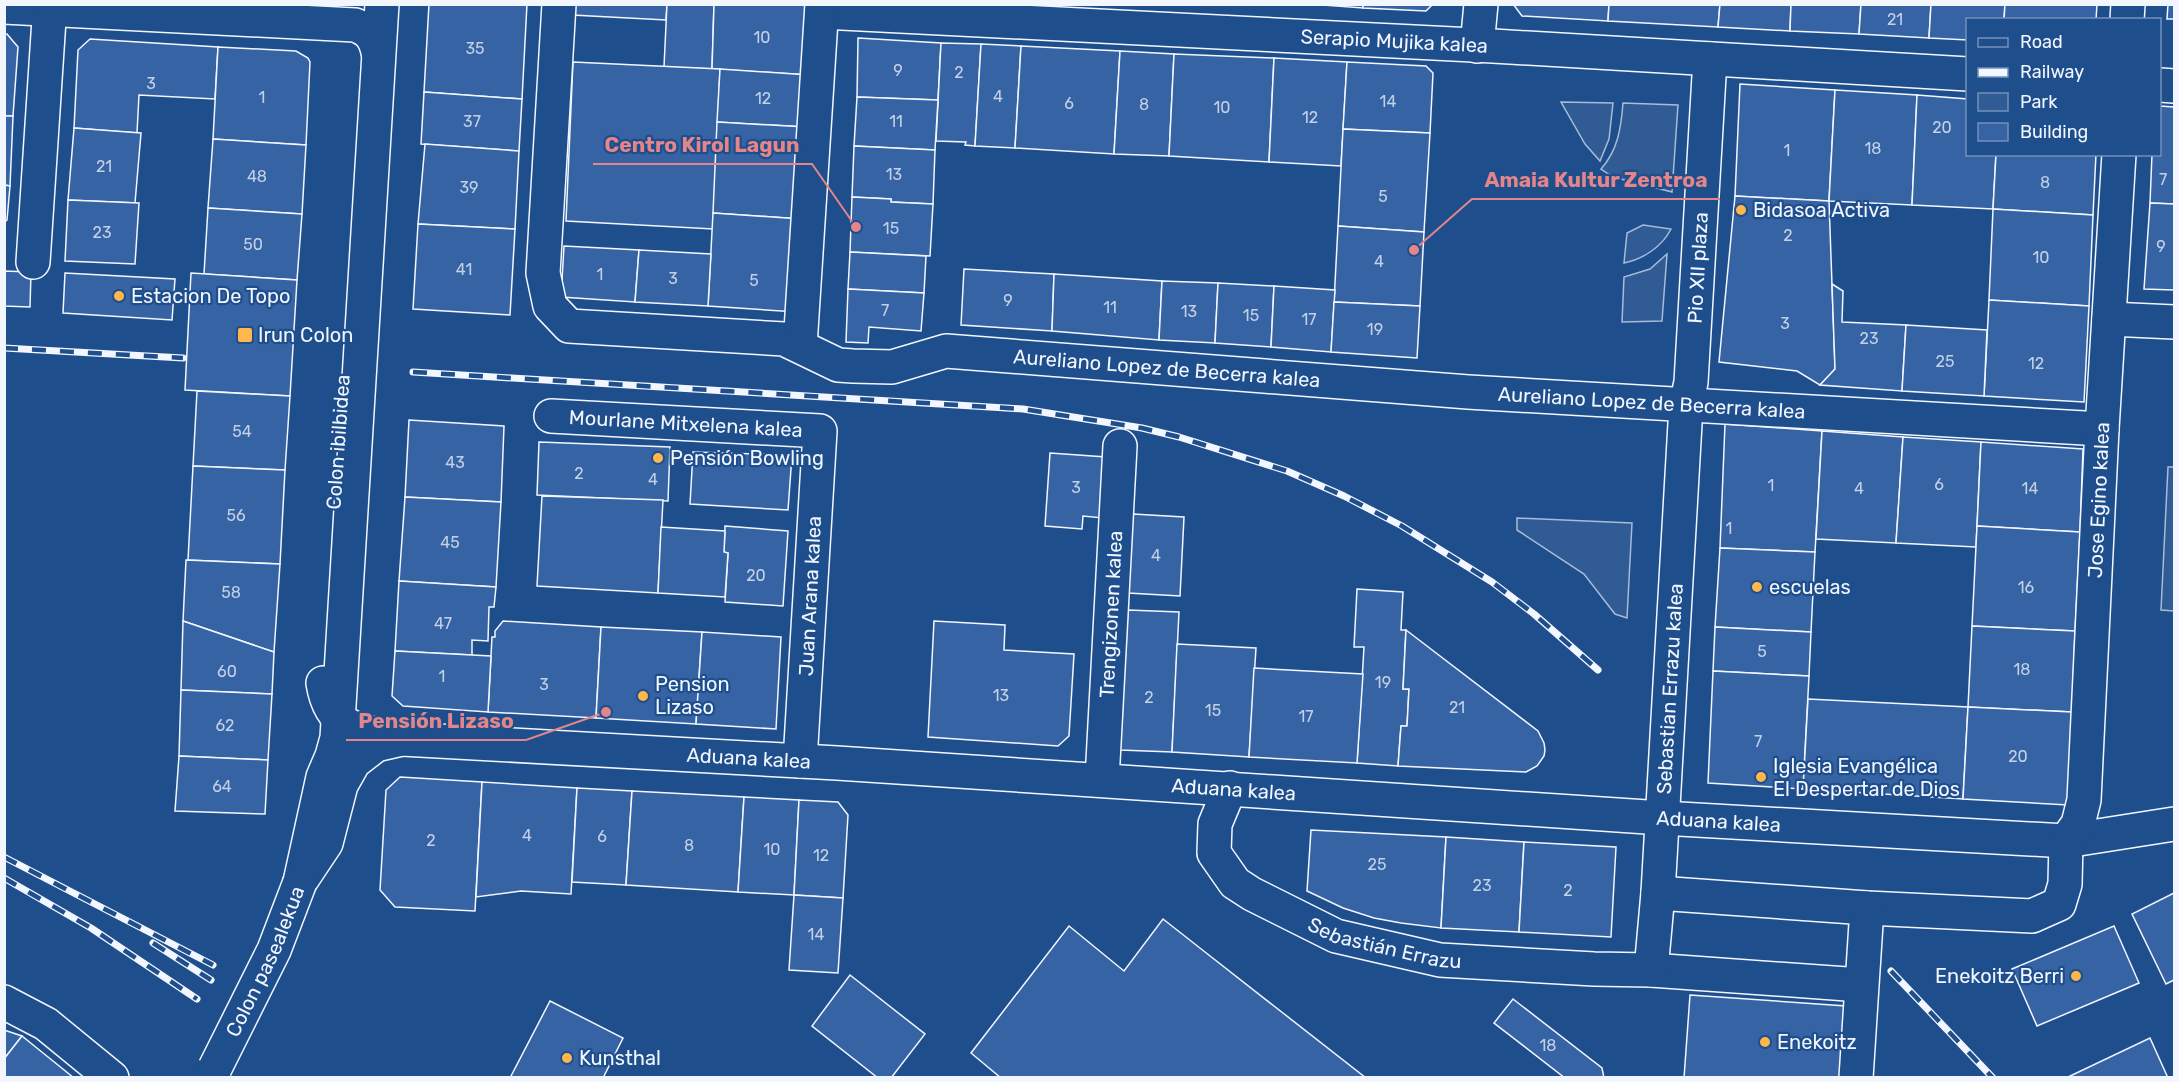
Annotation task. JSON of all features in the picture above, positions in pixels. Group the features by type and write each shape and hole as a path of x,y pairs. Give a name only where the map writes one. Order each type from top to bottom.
{"street":[{"name":"Aureliano Lopez de Becerra kalea","path":"559,4 543,273 550,306 569,326 784,339 838,365 892,366 946,351 1458,391 2102,429"},
{"path":"1477,46 1480,4"},
{"path":"4,7 50,7 356,25 372,22"},
{"path":"33,262 50,7"},
{"path":"809,350 822,8"},
{"name":"Serapio Mujika kalea","path":"822,8 1966,74"},
{"name":"Colon ibilbidea","path":"315,808 372,22"},
{"name":"Colon ibilbidea","path":"337,728 372,22"},
{"name":"Pio XII plaza","path":"1686,406 1691,382 1710,59"},
{"name":"Jose Egino kalea","path":"2066,841 2078,824 2084,800 2102,429 2119,156"},
{"path":"2109,319 2175,322"},
{"name":"Sebastian Errazu kalea","path":"1651,970 1658,893 1686,406"},
{"name":"Mourlane Mitxelena kalea","path":"551,416 819,432"},
{"name":"Juan Arana kalea","path":"800,761 819,432"},
{"name":"Trengizonen kalea","path":"1102,780 1120,446"},
{"path":"323,683 325,698 337,728"},
{"name":"Aduana kalea","path":"337,728 402,739 800,761 1662,818 2066,841 2175,824"},
{"name":"Colon pasealekua","path":"212,1074 274,950 300,882 322,777 332,756 337,728"},
{"name":"Aduana kalea","path":"300,882 326,843 341,785 354,762 376,745 402,739"},
{"name":"Sebastián Errazu","path":"1230,788 1215,824 1214,853 1235,883 1252,894 1336,936 1440,960 1651,970"},
{"path":"1658,893 1867,908 2032,916 2059,904 2065,884 2066,841"},
{"path":"1856,1077 1867,908"},
{"path":"1651,970 1861,985"},
{"path":"4,1002 46,1024 112,1077"}],"green space":[{"path":"1561,102 1613,103 1609,139 1600,161 1585,144"},
{"path":"1623,103 1678,105 1672,192 1613,177 1601,169 1607,162 1618,138"},
{"path":"1643,225 1671,229 1663,241 1651,251 1638,259 1624,263 1627,233"},
{"path":"1667,254 1662,321 1622,322 1624,277 1650,269"},
{"path":"2168,467 2174,467 2174,611 2161,610"},
{"path":"1517,518 1632,523 1627,618 1615,614 1584,574 1517,530"}],"building":[{"path":"429,4 527,4 522,99 424,92"},
{"path":"572,4 667,4 666,20 572,15"},
{"path":"667,4 714,4 712,69 664,67"},
{"path":"714,4 812,4 809,75 712,69"},
{"path":"1309,4 1363,4 1363,8"},
{"path":"1363,4 1433,4 1426,11 1363,8"},
{"path":"1513,4 1609,4 1608,21 1522,16"},
{"path":"1609,4 1720,4 1718,27 1608,21"},
{"path":"1720,4 1791,4 1790,31 1718,27"},
{"path":"1791,4 1861,4 1859,34 1790,31"},
{"path":"1861,4 1931,4 1929,38 1859,34"},
{"path":"1931,4 2005,4 2004,18 1966,18 1966,40 1929,38"},
{"path":"2005,4 2097,4 2096,18 2004,18"},
{"path":"2168,4 2174,4 2174,19 2167,19"},
{"path":"4,34 7,34 18,47 13,116 4,116"},
{"path":"858,38 941,43 938,100 857,97"},
{"path":"90,39 218,47 215,99 139,95 137,133 74,128 78,50"},
{"path":"941,43 981,44 975,146 965,145 966,142 936,141"},
{"path":"981,44 1021,46 1015,148 975,146"},
{"path":"1021,46 1120,51 1114,154 1015,148"},
{"path":"218,47 296,51 308,58 310,62 306,145 213,139"},
{"path":"1120,51 1174,54 1169,156 1114,154"},
{"path":"1174,54 1274,58 1269,162 1169,156"},
{"path":"1274,58 1347,62 1341,166 1269,162"},
{"path":"573,62 720,69 713,229 566,221"},
{"path":"1347,62 1426,66 1433,73 1430,133 1343,129"},
{"path":"720,69 809,75 806,127 717,122"},
{"path":"1740,84 1835,90 1829,201 1735,196"},
{"path":"1835,90 1917,95 1912,205 1829,201"},
{"path":"424,92 522,99 519,151 421,144"},
{"path":"1917,95 1966,99 1966,156 1996,156 1993,209 1912,205"},
{"path":"857,97 938,100 935,150 854,146"},
{"path":"2161,106 2174,107 2174,204 2150,203 2152,156 2161,156"},
{"path":"4,116 13,116 10,186 4,185"},
{"path":"717,122 806,127 801,219 713,213"},
{"path":"74,128 141,133 135,203 68,200"},
{"path":"1343,129 1430,133 1424,232 1338,226"},
{"path":"213,139 306,145 302,214 208,208"},
{"path":"425,144 519,151 515,229 418,224"},
{"path":"854,146 935,150 933,204 852,197"},
{"path":"1996,156 2096,156 2093,215 1993,209"},
{"path":"4,185 10,186 7,220 4,223"},
{"path":"1735,196 1829,201 1835,369 1820,385 1797,371 1719,362"},
{"path":"852,197 933,204 930,256 850,252"},
{"path":"68,200 139,203 135,264 65,261"},
{"path":"2150,203 2174,204 2174,290 2144,289"},
{"path":"208,208 302,214 297,280 204,274"},
{"path":"1993,209 2093,215 2089,306 1989,300"},
{"path":"713,213 801,219 797,312 708,306"},
{"path":"418,224 515,229 510,315 413,309"},
{"path":"1338,226 1424,232 1420,306 1334,302"},
{"path":"564,246 639,250 635,302 561,297"},
{"path":"639,250 711,254 708,306 635,302"},
{"path":"850,252 926,256 924,293 848,289"},
{"path":"964,269 1054,274 1052,331 961,325"},
{"path":"4,271 31,272 30,307 4,306"},
{"name":"Estacion De Topo","path":"65,273 175,279 172,320 63,313"},
{"name":"Irun Colon","path":"191,273 297,280 290,396 185,390"},
{"path":"1054,274 1162,281 1159,340 1052,331"},
{"path":"1162,281 1218,283 1215,343 1159,340"},
{"path":"1218,283 1274,286 1271,347 1215,343"},
{"path":"1832,284 1843,291 1842,322 1906,325 1902,391 1820,385 1835,369"},
{"path":"1274,286 1335,290 1331,352 1271,347"},
{"path":"848,289 924,293 921,331 869,327 868,343 846,342"},
{"path":"1989,300 2089,306 2084,402 1984,396"},
{"path":"1334,302 1420,306 1417,358 1331,352"},
{"path":"1906,325 1987,330 1984,396 1902,391"},
{"path":"197,391 290,396 285,470 193,466"},
{"path":"409,420 504,426 501,502 405,497"},
{"path":"1725,424 1822,431 1815,552 1720,548"},
{"path":"1822,431 1903,437 1896,543 1816,539"},
{"path":"1903,437 1981,442 1976,547 1896,543"},
{"path":"539,442 670,447 668,501 537,495"},
{"path":"1981,442 2083,449 2080,532 1977,526"},
{"path":"693,452 792,455 788,510 690,504"},
{"path":"1050,453 1106,457 1103,518 1083,516 1082,529 1045,526"},
{"path":"193,466 285,470 280,564 188,560"},
{"path":"542,496 663,500 658,593 537,586"},
{"path":"405,497 501,502 496,587 399,581"},
{"path":"1133,514 1184,517 1180,596 1128,593"},
{"path":"725,526 788,531 783,606 725,602 728,553 724,552"},
{"path":"1977,526 2080,532 2075,631 1972,626"},
{"path":"661,527 725,531 724,552 728,553 725,597 658,593"},
{"path":"1720,548 1815,552 1811,632 1715,627"},
{"path":"186,560 280,564 274,652 183,621"},
{"path":"399,581 496,587 494,607 489,607 488,641 472,640 472,655 395,651"},
{"path":"1357,589 1403,592 1401,630 1406,630 1403,689 1409,689 1407,726 1401,726 1398,766 1357,763 1364,647 1354,647"},
{"path":"1128,610 1179,612 1172,752 1120,750"},
{"path":"183,621 274,652 272,694 181,690"},
{"path":"503,621 601,627 596,718 488,712 492,637 495,637 495,631"},
{"path":"934,621 1005,625 1004,650 1074,654 1069,736 1058,746 928,737"},
{"path":"1972,626 2075,631 2072,712 1968,707"},
{"path":"601,627 702,632 696,724 596,718"},
{"path":"1715,627 1811,632 1809,676 1713,671"},
{"path":"1406,630 1538,731 1545,750 1537,766 1526,772 1398,766 1401,726 1407,726 1409,689 1403,689"},
{"path":"702,632 781,637 776,729 696,724"},
{"path":"1177,644 1256,648 1249,757 1172,752"},
{"path":"395,651 491,656 488,712 403,706 392,696"},
{"path":"1254,668 1363,674 1357,763 1249,757"},
{"path":"1713,671 1809,676 1803,789 1708,783"},
{"path":"181,690 272,694 268,760 179,756"},
{"path":"1808,699 1968,707 1963,799 1803,789"},
{"path":"1968,707 2072,712 2068,805 1963,799"},
{"path":"179,756 268,760 265,814 175,811"},
{"path":"400,777 482,782 475,911 395,907 380,890 386,790"},
{"path":"482,782 577,788 571,894 521,891 476,897"},
{"path":"577,788 632,791 626,885 572,882"},
{"path":"632,791 744,797 738,892 626,885"},
{"path":"744,797 799,800 794,895 738,892"},
{"path":"799,800 838,802 848,815 843,898 794,895"},
{"path":"1311,830 1446,837 1441,928 1374,918 1343,908 1307,891"},
{"path":"1446,837 1524,842 1519,932 1441,928"},
{"path":"1524,842 1616,847 1611,937 1519,932"},
{"path":"2174,893 2174,980 2166,984 2132,914"},
{"path":"794,895 843,898 838,973 789,970"},
{"path":"1163,919 1366,1078 1001,1078 971,1053 1069,926 1124,971"},
{"name":"Enekoitz Berri","path":"2114,926 2139,983 2037,1026 2012,969"},
{"path":"850,975 925,1034 891,1078 878,1078 812,1026"},
{"name":"Enekoitz","path":"1690,995 1846,1006 1841,1078 1684,1078"},
{"path":"1513,999 1602,1068 1604,1078 1565,1078 1494,1023"},
{"name":"Kunsthal","path":"550,1001 623,1038 603,1078 510,1078"},
{"path":"4,1030 22,1036 4,1059"},
{"path":"22,1036 74,1078 4,1078 4,1059"},
{"path":"2150,1038 2168,1078 2068,1078 2068,1077"}],"railway":[{"path":"4,348 183,358"},
{"path":"413,372 1023,409 1142,428 1179,437 1287,471 1344,496 1402,526 1492,582 1534,614 1598,670"},
{"path":"4,857 213,965"},
{"path":"4,878 91,928 197,999"},
{"path":"153,943 211,980"},
{"path":"1891,971 1993,1078"}],"place":[{"name":"Bidasoa Activa","path":"1741,210"},
{"name":"Centro Kirol Lagun","path":"856,227"},
{"name":"Amaia Kultur Zentroa","path":"1414,250"},
{"name":"Estacion De Topo","path":"119,296"},
{"name":"Irun Colon","path":"245,335"},
{"name":"Pensión Bowling","path":"658,458"},
{"name":"escuelas","path":"1757,587"},
{"name":"Pension Lizaso","path":"643,696"},
{"name":"Pensión Lizaso","path":"606,712"},
{"name":"Iglesia Evangélica El Despertar de Dios","path":"1761,777"},
{"name":"Enekoitz Berri","path":"2076,976"},
{"name":"Enekoitz","path":"1765,1042"},
{"name":"Kunsthal","path":"567,1058"}]}
